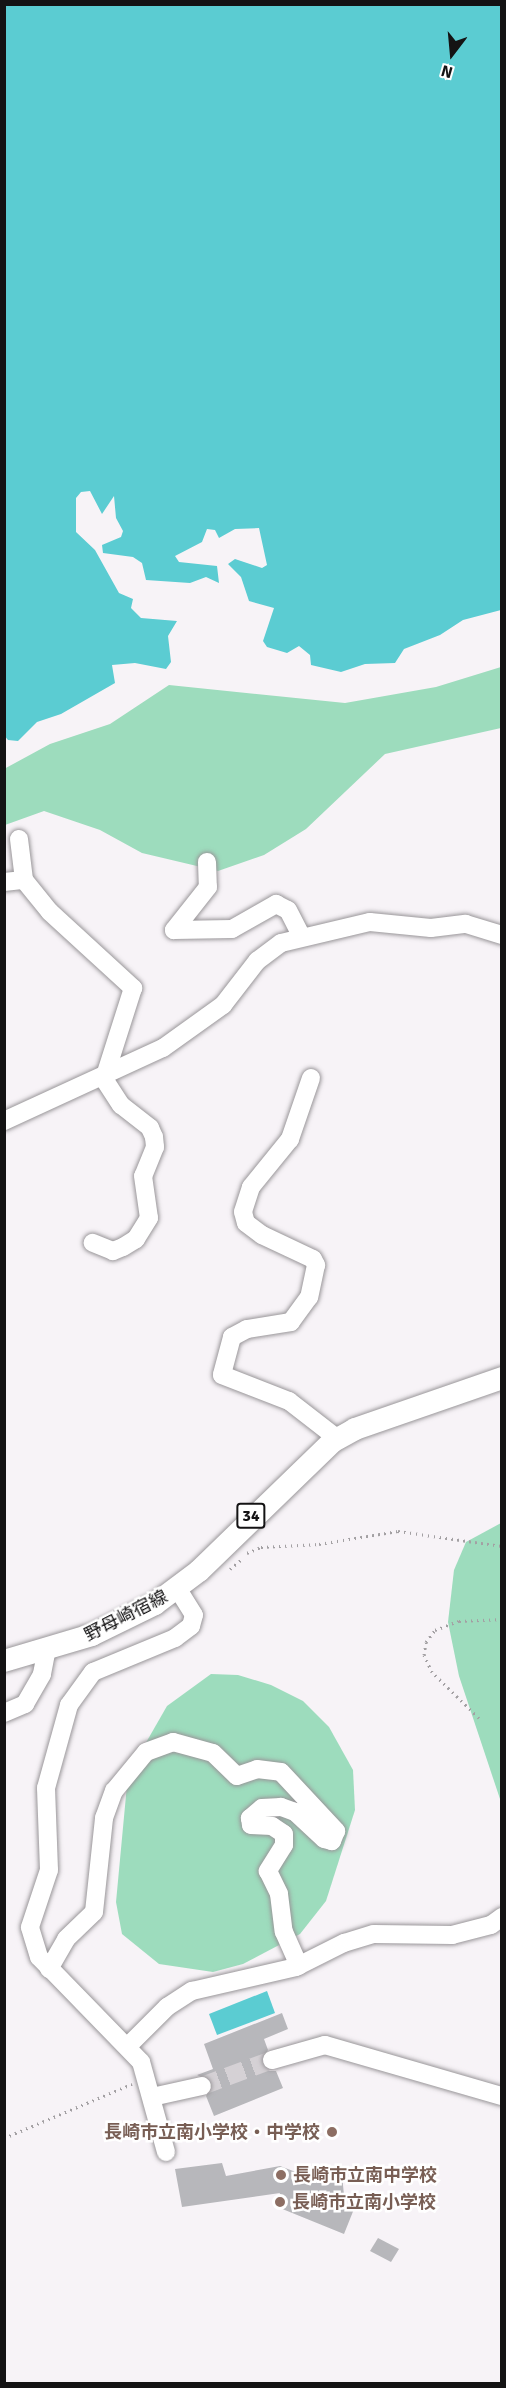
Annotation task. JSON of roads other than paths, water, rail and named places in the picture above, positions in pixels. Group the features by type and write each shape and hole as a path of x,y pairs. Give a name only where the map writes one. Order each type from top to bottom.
{"main road":[{"name":"野母崎宿線","path":"4,1661 46,1653 101,1632 178,1589 199,1571 268,1500 338,1439 501,1377"}],"street":[{"path":"19,838 24,880 50,912 133,988 104,1079"},
{"path":"207,862 208,887 174,930 232,929 276,904 288,910 301,935"},
{"path":"4,882 24,880"},
{"path":"4,1121 104,1079 163,1048 223,1005 267,951 301,935 390,921 430,928 466,924 501,934"},
{"path":"311,1078 290,1139 251,1187 243,1212 246,1223 262,1235 312,1259 316,1265 309,1297 291,1322 247,1329 232,1336 222,1375 289,1401 338,1439"},
{"path":"93,1243 113,1251 136,1239 146,1227 149,1218 143,1176 155,1147 150,1128 121,1105 104,1079"},
{"path":"166,2152 148,2079 129,2045 83,2008 49,1969 36,1950 30,1926 49,1870 46,1788 61,1722 82,1681 93,1672 175,1638 191,1626 194,1615 178,1589"},
{"path":"4,1713 25,1704 42,1674 46,1653"},
{"path":"49,1969 66,1939 94,1912 105,1818 114,1791 146,1752 173,1742 213,1753 237,1776 257,1769 281,1773 336,1831 332,1841 324,1839 295,1812 281,1807 262,1808 250,1818 250,1825 272,1826 284,1834 284,1845 268,1871 279,1894 284,1932 299,1966"},
{"path":"129,2045 166,2007 192,1991 299,1966 344,1943 374,1934 452,1935 491,1925 501,1917"},
{"path":"272,2060 325,2045 501,2096"},
{"path":"152,2097 202,2086"}],"water":[{"path":"5,4 501,5 501,610 463,620 440,635 404,649 395,663 365,664 341,672 311,665 310,655 299,646 287,653 267,647 263,641 274,608 249,601 241,577 228,564 235,559 262,568 267,565 259,528 235,529 219,538 215,530 207,529 202,542 175,556 179,562 217,566 219,583 206,577 190,583 146,580 142,563 133,557 103,553 102,545 121,537 123,531 116,518 114,496 102,514 90,491 81,492 76,498 76,532 95,550 119,593 133,599 131,608 141,618 177,621 168,636 171,662 166,669 135,663 112,665 115,683 61,714 37,722 18,741 8,740 4,735"},
{"path":"267,1991 275,2013 217,2035 209,2014"}],"tunnel":[{"path":"202,2086 272,2060"}],"place":[{"name":"長崎市立南小学校・中学校","path":"332,2132"},
{"name":"長崎市立南中学校","path":"281,2175"},
{"name":"長崎市立南小学校","path":"280,2202"}]}
